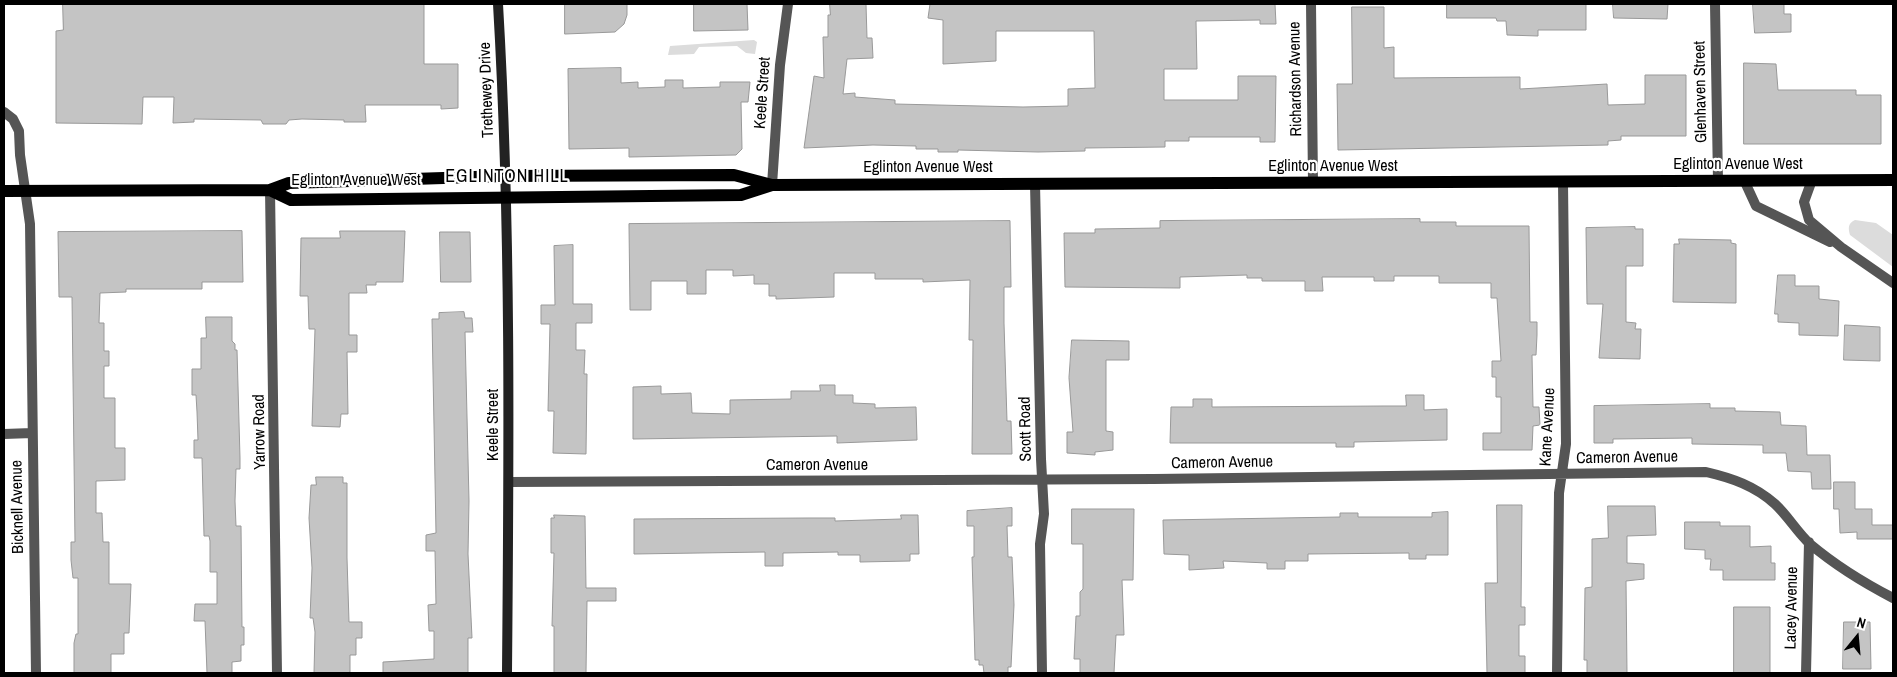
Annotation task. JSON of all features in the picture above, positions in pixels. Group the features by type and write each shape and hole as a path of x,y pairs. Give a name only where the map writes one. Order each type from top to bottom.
{"main road":[{"name":"Trethewey Drive","path":"498,4 504,176"},
{"name":"Eglinton Avenue West","path":"4,191 270,190 289,183 504,176 734,175 772,185 1563,183 1893,180"},
{"name":"Keele Street","path":"504,176 509,482 507,673"},
{"name":"Eglinton Avenue West","path":"270,190 291,200 505,198 741,195 772,185"}],"street":[{"name":"Keele Street","path":"772,185 780,65 788,4"},
{"name":"Richardson Avenue","path":"1310,4 1312,183"},
{"name":"Glenhaven Street","path":"1715,4 1718,181"},
{"name":"Bicknell Avenue","path":"4,112 12,119 19,131 20,155 27,191 30,224 36,673"},
{"path":"1744,180 1756,206 1841,247"},
{"path":"1812,180 1804,202 1809,220 1841,247 1893,283"},
{"name":"Kane Avenue","path":"1557,673 1561,474 1566,444 1563,183"},
{"name":"Scott Road","path":"1035,184 1044,514 1040,544 1042,673"},
{"name":"Yarrow Road","path":"270,190 277,673"},
{"path":"4,434 32,433"},
{"name":"Cameron Avenue","path":"509,482 914,481 1043,478 1154,479 1706,472 1728,477 1758,491 1775,504 1809,542 1857,578 1893,598"},
{"name":"Lacey Avenue","path":"1806,673 1809,542"}],"shaded area":[{"path":"754,40 757,42 755,54 746,53 737,46 699,47 694,54 668,55 670,46"},
{"path":"1855,220 1876,223 1893,235 1893,267 1850,235 1849,226"}],"building":[{"path":"63,4 424,4 424,64 458,64 458,108 441,109 441,105 365,105 366,122 302,119 289,120 286,124 263,124 261,120 194,119 194,122 173,123 174,97 143,97 142,124 56,123 56,31 63,30"},
{"path":"565,4 627,4 627,15 624,24 615,32 565,34"},
{"path":"694,4 747,4 748,30 694,31"},
{"path":"830,4 866,4 867,38 872,38 873,58 847,59 843,94 855,93 855,97 895,100 895,104 1023,107 1068,106 1068,89 1095,88 1094,31 996,31 996,61 943,64 943,20 928,18 930,4 1275,4 1276,24 1260,24 1260,20 1196,21 1197,69 1164,69 1164,100 1238,100 1238,76 1276,76 1275,142 1260,142 1260,137 1189,137 1189,141 1165,141 1165,147 1085,148 1085,151 1038,152 958,150 958,152 938,152 938,149 916,149 916,146 873,145 804,148 814,76 824,78 823,37 828,37"},
{"path":"1447,4 1586,4 1586,30 1538,30 1538,36 1507,35 1506,21 1497,21 1496,18 1447,18"},
{"path":"1613,4 1668,4 1667,19 1614,18"},
{"path":"1753,4 1784,4 1784,14 1791,14 1791,32 1755,33"},
{"path":"1352,7 1384,7 1384,48 1394,47 1394,78 1520,77 1520,89 1607,84 1608,105 1645,104 1645,75 1686,75 1686,136 1621,136 1621,140 1608,141 1608,145 1338,150 1337,84 1352,84"},
{"path":"1744,63 1776,64 1778,90 1856,90 1856,95 1881,95 1881,144 1744,144"},
{"path":"621,68 621,83 638,82 638,88 665,87 665,80 683,80 683,88 720,87 720,82 750,82 748,102 741,102 742,149 736,155 629,157 629,148 569,149 568,69"},
{"path":"1420,219 1420,222 1456,222 1456,226 1529,226 1530,322 1537,322 1536,355 1532,355 1533,407 1539,407 1540,425 1533,426 1532,450 1483,450 1483,433 1501,433 1501,397 1496,397 1496,377 1492,377 1492,361 1501,361 1497,298 1491,298 1491,283 1439,283 1439,276 1394,276 1394,281 1374,281 1374,277 1322,277 1323,291 1305,291 1305,281 1262,281 1262,278 1247,278 1247,275 1180,277 1180,288 1065,287 1064,233 1095,233 1095,229 1160,228 1160,221"},
{"path":"1010,221 1011,287 1004,287 1004,323 1007,421 1011,421 1012,454 972,454 973,340 969,340 970,280 923,282 923,279 875,279 875,273 834,273 834,297 776,299 776,296 769,296 769,284 754,284 754,275 733,276 733,270 706,270 706,294 687,294 687,281 651,281 651,310 630,310 629,224"},
{"path":"1635,227 1635,229 1643,229 1643,266 1626,266 1626,322 1636,323 1635,329 1641,329 1640,359 1599,358 1603,304 1587,304 1586,228"},
{"path":"242,231 243,282 202,282 202,289 126,289 126,292 100,293 99,323 104,323 104,351 109,351 109,366 104,366 104,398 115,398 115,448 125,448 125,480 96,481 96,513 102,513 103,542 109,542 109,584 131,584 129,633 124,633 124,654 111,654 111,673 74,673 74,643 76,634 78,634 78,578 73,578 71,560 71,542 75,542 72,297 59,297 58,232"},
{"path":"340,231 405,231 403,282 376,282 376,285 366,285 367,293 349,293 349,335 357,335 357,352 347,352 348,414 341,414 340,427 312,426 315,329 309,329 308,296 300,296 301,238 340,238"},
{"path":"440,232 470,232 471,282 441,282"},
{"path":"1679,239 1731,240 1731,243 1736,244 1736,303 1673,302 1674,244 1679,244"},
{"path":"573,245 573,304 592,304 592,323 576,323 576,350 585,350 584,374 587,374 586,454 553,453 554,411 548,411 550,324 541,324 541,305 555,305 554,246"},
{"path":"1778,275 1795,275 1795,286 1819,286 1819,299 1839,301 1838,336 1799,335 1799,323 1778,322 1778,314 1775,314"},
{"path":"464,312 465,318 472,318 473,332 465,332 469,501 468,554 472,638 468,638 468,673 383,673 383,662 434,659 434,631 429,631 428,605 436,604 435,551 426,551 426,535 436,533 432,319 439,319 439,313"},
{"path":"206,317 232,317 232,341 235,344 235,350 237,350 240,469 236,469 235,501 236,526 241,526 242,627 244,627 244,645 241,645 241,661 232,662 232,673 207,673 205,621 194,621 195,604 217,604 217,572 210,572 210,541 209,536 204,536 202,458 194,458 194,440 198,440 196,395 192,395 192,369 201,369 201,338 206,338"},
{"path":"1845,325 1880,327 1880,361 1844,360"},
{"path":"1072,340 1129,341 1129,360 1106,360 1106,431 1113,432 1113,450 1095,452 1095,455 1067,453 1067,432 1073,432 1069,378"},
{"path":"820,385 835,385 835,395 853,395 853,403 875,404 875,408 916,407 917,440 837,443 837,436 633,439 633,387 661,386 661,394 691,393 692,413 730,414 730,400 791,399 791,391 820,391"},
{"path":"1406,395 1424,395 1424,410 1447,409 1447,440 1354,442 1354,447 1336,447 1336,443 1170,443 1171,407 1193,407 1193,399 1212,399 1212,407 1406,406"},
{"path":"1710,404 1710,408 1735,408 1735,411 1780,412 1781,425 1806,426 1807,455 1830,455 1831,489 1812,489 1811,472 1788,471 1786,453 1763,453 1763,445 1692,444 1692,438 1613,439 1613,443 1594,443 1594,406"},
{"path":"316,477 343,477 343,483 347,483 349,622 362,622 362,638 356,638 356,655 350,655 350,672 347,673 314,673 315,632 313,618 310,618 312,568 309,518 311,485 316,485"},
{"path":"1834,482 1855,482 1855,509 1872,509 1872,525 1893,525 1893,539 1857,539 1857,532 1840,533 1839,509 1834,509"},
{"path":"1497,505 1522,505 1521,607 1525,607 1525,625 1519,625 1519,656 1525,656 1525,673 1487,673 1485,583 1497,583"},
{"path":"1608,506 1655,506 1656,535 1627,536 1627,563 1644,564 1644,579 1626,581 1627,673 1587,673 1587,660 1584,660 1585,588 1592,587 1592,539 1608,538"},
{"path":"1012,508 1012,526 1007,526 1008,557 1012,557 1014,605 1011,667 1008,667 1008,673 984,673 983,665 979,665 979,660 975,660 972,557 974,557 974,526 967,526 967,511"},
{"path":"1072,509 1134,509 1133,580 1122,580 1124,635 1116,635 1114,673 1080,673 1080,659 1074,659 1076,616 1080,616 1080,592 1083,589 1083,544 1072,544"},
{"path":"1448,512 1448,555 1426,555 1426,559 1409,559 1409,553 1308,554 1308,561 1285,561 1285,569 1267,569 1267,563 1223,561 1224,568 1189,570 1189,555 1164,554 1163,520 1340,517 1340,513 1358,513 1358,517 1432,517 1432,513"},
{"path":"554,515 585,516 586,588 616,588 616,601 587,601 586,673 554,673 554,626 552,626 554,553 551,553 551,518 554,518"},
{"path":"901,515 918,515 919,554 910,554 910,561 860,562 860,555 838,555 838,552 783,553 783,566 765,566 765,552 634,554 634,519 835,518 835,521 901,519"},
{"path":"1685,522 1720,522 1720,526 1750,526 1750,547 1771,546 1771,563 1775,563 1775,580 1723,580 1723,570 1710,570 1711,559 1705,559 1705,550 1685,549"},
{"path":"1734,607 1770,607 1770,673 1734,673"},
{"path":"1844,622 1870,622 1871,669 1843,669"}],"district":[{"name":"EGLINTON HILL","path":"507,177"}]}
